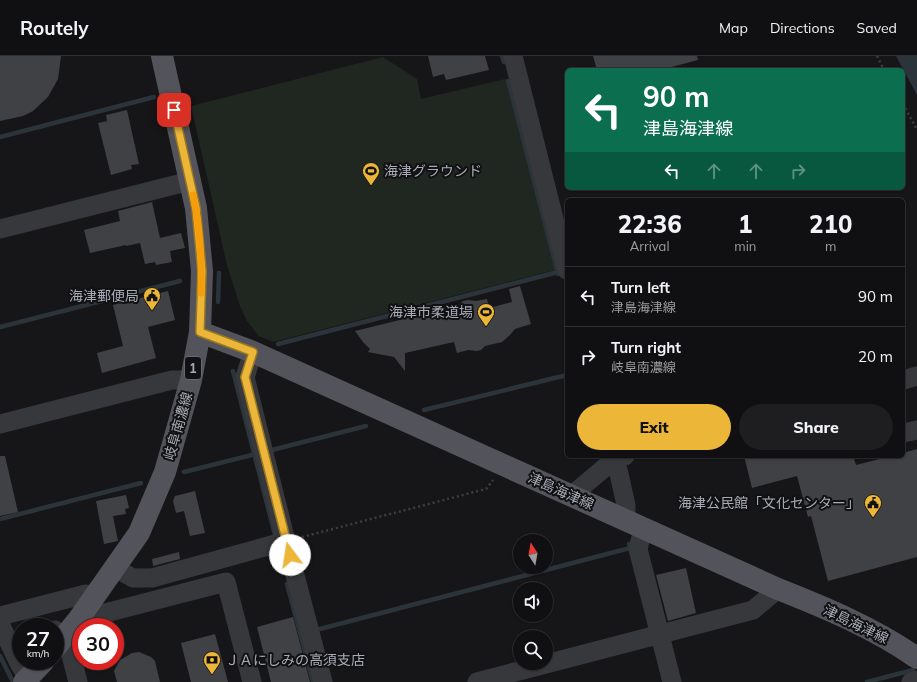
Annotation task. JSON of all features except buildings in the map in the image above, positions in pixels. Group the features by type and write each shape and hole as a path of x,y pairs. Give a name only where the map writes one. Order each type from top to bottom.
{"main road":[{"name":"岐阜南濃線","path":"64,634 96,596 139,533 165,472 191,380 200,332 202,271 196,208 162,56"},
{"name":"津島海津線","path":"200,332 253,352 778,589 827,608 885,637 917,658"},
{"path":"28,680 36,670"}],"street":[{"path":"513,56 565,262"},
{"path":"0,229 190,181"},
{"path":"253,352 245,377 323,682"},
{"path":"905,379 917,376"},
{"path":"0,424 172,380 191,380"},
{"path":"905,433 917,430"},
{"path":"570,496 618,458"},
{"path":"619,458 626,505 641,537 638,549 672,682"},
{"path":"115,568 133,578 152,578 286,541"},
{"path":"78,682 64,634 226,582 252,682"},
{"path":"477,682 753,610 778,589"},
{"path":"0,616 86,594 96,596"},
{"path":"9,632 19,663 28,680"},
{"path":"911,682 917,680"}],"path":[{"path":"877,56 883,68"},
{"path":"905,108 917,130"},
{"path":"286,541 486,489 503,465"}],"shaded area":[{"path":"896,56 917,56 917,95 905,73 905,68 902,68"},
{"name":"海津グラウンド","path":"383,57 417,79 421,99 505,79 555,270 273,342 259,336 247,321 240,306 227,265 191,106"}],"waterway":[{"path":"502,56 504,62"},
{"path":"508,81 558,274"},
{"path":"0,137 154,97"},
{"path":"278,344 558,272"},
{"path":"218,302 219,273"},
{"path":"0,327 180,281"},
{"path":"233,371 275,535"},
{"path":"424,410 565,375"},
{"path":"268,451 366,426"},
{"path":"184,472 256,454"},
{"path":"0,519 141,483"},
{"path":"316,630 630,548 629,544"},
{"path":"287,584 313,682"},
{"path":"0,656 12,680"},
{"path":"867,682 913,670"}],"slow traffic":[{"path":"193,195 196,208 202,271 201,293"}],"place":[{"name":"海津グラウンド","path":"371,186"},
{"name":"海津郵便局","path":"152,311"},
{"name":"海津市柔道場","path":"486,327"},
{"name":"海津公民館「文化センター」","path":"873,518"},
{"name":"ＪＡにしみの高須支店","path":"212,675"}],"route":[{"path":"174,110 196,208 202,271 200,332 253,352 245,377 290,555"}]}
